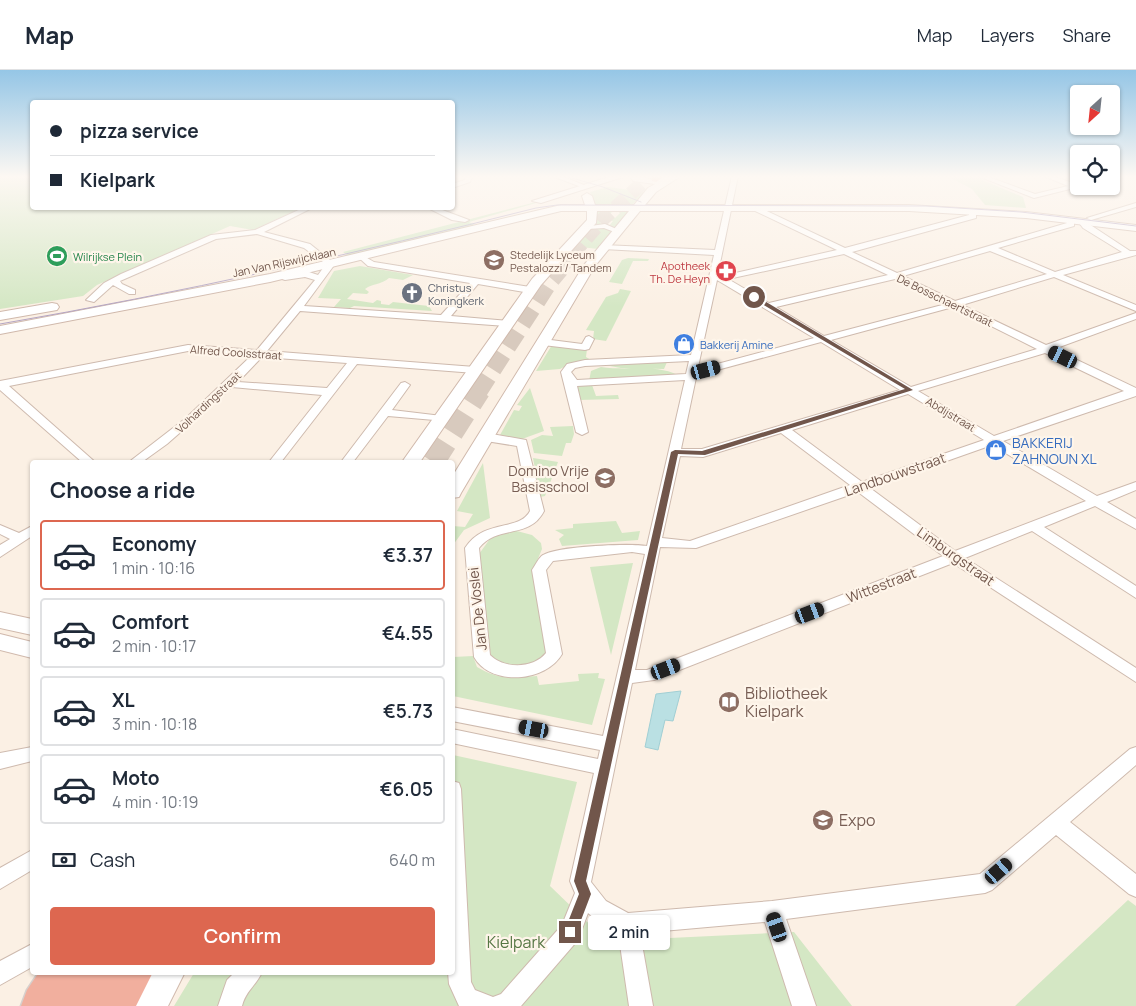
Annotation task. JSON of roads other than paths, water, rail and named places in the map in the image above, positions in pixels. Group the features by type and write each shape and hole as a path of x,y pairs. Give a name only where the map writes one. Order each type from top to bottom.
{"highway":[{"path":"42,1006 62,975"},
{"path":"84,1006 104,975"},
{"path":"111,1006 130,975"}],"main road":[{"name":"Jan Van Rijswijcklaan","path":"0,316 91,300 319,254 465,220"},
{"name":"Jan Van Rijswijcklaan","path":"0,330 270,278 510,220"},
{"path":"412,460 530,290 593,220"},
{"path":"455,488 579,281 626,220"},
{"path":"1050,220 1136,224"},
{"path":"1076,220 1136,228"},
{"path":"0,620 30,627"},
{"path":"0,642 30,650"},
{"path":"149,1006 167,975"}],"street":[{"path":"91,300 99,291 116,281 214,237 257,232 283,220"},
{"path":"725,220 718,253 717,276 693,368 580,881 585,894 611,918 628,924 772,911 985,883 1136,754"},
{"name":"De Bosschaertstraat","path":"780,220 1135,392"},
{"path":"717,276 845,251 960,220"},
{"path":"1088,222 1095,220"},
{"path":"770,306 896,276 1071,222"},
{"path":"1088,222 1132,253"},
{"path":"587,227 605,226 617,230"},
{"path":"257,232 299,243 319,254 331,264"},
{"path":"603,248 718,253"},
{"path":"990,248 1136,308"},
{"path":"582,432 570,381 566,372 567,368 577,364 706,370 955,304 1132,253"},
{"path":"362,257 371,264 530,290"},
{"name":"Volhardingstraat","path":"138,460 178,430 229,384 300,308 331,264"},
{"name":"Jan Van Rijswijcklaan","path":"270,278 306,274 320,279"},
{"name":"Abdijstraat","path":"717,276 825,338 1136,525"},
{"path":"116,281 118,286 132,292"},
{"path":"444,318 476,281"},
{"path":"300,308 506,323"},
{"path":"675,452 702,453 1046,349 1136,316"},
{"path":"543,342 585,347 589,339"},
{"name":"Alfred Coolsstraat","path":"0,385 188,348 475,370"},
{"path":"277,460 355,360"},
{"path":"570,381 581,383 674,376 693,368"},
{"path":"229,384 330,392"},
{"path":"0,385 87,460"},
{"path":"349,460 405,385"},
{"name":"Landbouwstraat","path":"654,547 691,545 1135,392"},
{"path":"385,412 442,419"},
{"path":"393,425 401,413"},
{"name":"Limburgstraat","path":"783,429 954,557 1136,676"},
{"name":"Jan De Voslei","path":"486,437 522,444 537,511 536,517 529,523 488,532 472,548 482,657 487,664 504,670 541,668 550,663 554,654 539,570 548,558 558,555 654,547"},
{"name":"Wittestraat","path":"624,676 648,676 1136,486"},
{"path":"1034,526 1136,593"},
{"path":"0,529 19,538"},
{"path":"0,552 30,531"},
{"path":"455,715 610,745"},
{"path":"455,737 606,768"},
{"path":"0,761 30,754"},
{"path":"1056,822 1136,887"},
{"path":"0,878 30,860"},
{"path":"455,863 460,984 467,998 486,1006"},
{"path":"498,1006 508,1002 570,932 585,894"},
{"path":"772,911 804,1006"},
{"path":"628,924 641,1006"},
{"path":"0,974 30,956"},
{"path":"230,1006 236,988 248,975"}],"water":[{"path":"681,691 673,721 665,720 658,750 645,747 656,694"}],"tunnel":[{"path":"559,270 603,220"},
{"path":"478,392 549,282 560,269"},
{"path":"434,460 479,390"}],"tram line":[{"path":"0,324 135,299 269,271 489,220"},
{"path":"1084,220 1136,226"}],"place":[{"name":"Wilrijkse Plein","path":"57,256"},
{"name":"Stedelijk Lyceum Pestalozzi / Tandem","path":"494,260"},
{"name":"Apotheek Th. De Heyn","path":"726,271"},
{"name":"Christus Koningkerk","path":"412,293"},
{"name":"Bakkerij Amine","path":"684,344"},
{"name":"BAKKERIJ ZAHNOUN XL","path":"996,450"},
{"name":"Domino Vrije Basisschool","path":"605,478"},
{"name":"Bibliotheek Kielpark","path":"729,702"},
{"name":"Expo","path":"823,820"}],"park label":[{"name":"Kielpark","path":"516,942"}]}
